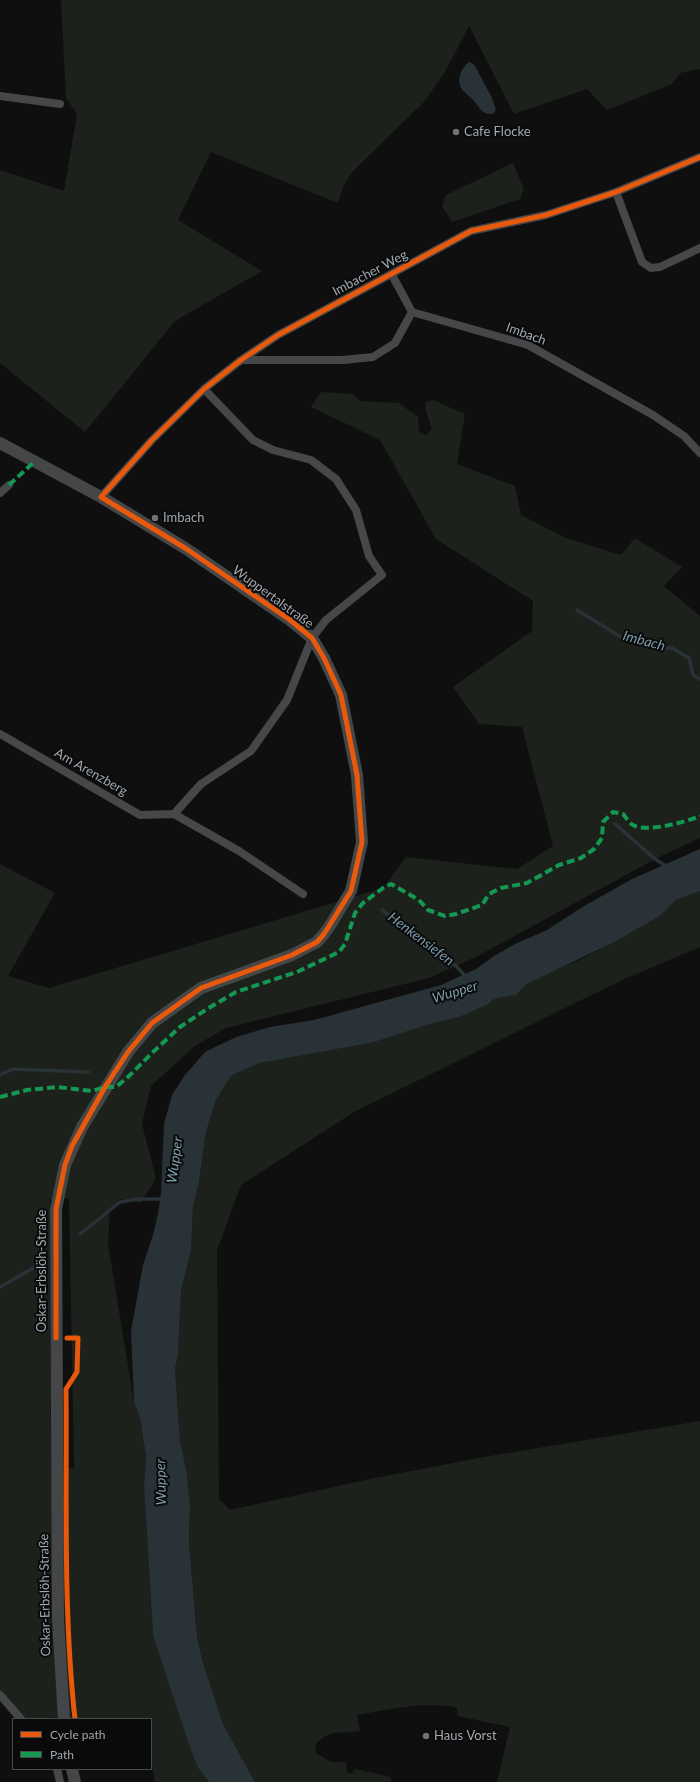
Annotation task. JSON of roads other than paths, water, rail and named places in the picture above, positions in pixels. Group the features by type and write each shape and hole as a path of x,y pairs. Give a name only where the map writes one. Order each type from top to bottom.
{"main road":[{"name":"Wuppertalstraße","path":"0,443 101,497 185,548 290,620 312,638 324,658 341,695 357,775 362,842 351,891"},
{"name":"Oskar-Erbslöh-Straße","path":"64,1718 58,1619 56,1209 65,1165 82,1127 105,1087 128,1052 152,1023 201,988 292,955 317,942 324,934 351,891"},
{"path":"72,1770 75,1782"}],"street":[{"path":"0,96 60,104"},
{"name":"Imbacher Weg","path":"101,497 152,440 204,389 240,360 278,335 392,275 441,246 471,231 546,215 616,192 700,157"},
{"path":"616,192 642,262 651,268 660,267 700,248"},
{"path":"240,360 342,360 373,357 395,343 412,312 392,275"},
{"name":"Imbach","path":"412,312 528,345 653,415 684,436 700,453"},
{"path":"204,389 253,440 273,450 311,460 336,479 356,510 370,556 382,575 326,620 312,638 287,700 250,751 201,784 174,814 239,851 303,894"},
{"path":"0,493 9,485"},
{"name":"Am Arenzberg","path":"0,734 140,815 174,814"},
{"path":"0,1694 20,1718"},
{"path":"57,1770 60,1782"}],"water":[{"path":"469,62 475,66 492,98 496,110 493,114 484,112 460,86 459,78 461,72"},
{"name":"Wupper","path":"700,849 700,891 676,900 660,916 614,942 527,984 516,995 494,999 487,1005 459,1017 426,1025 374,1042 259,1063 231,1076 216,1100 206,1132 199,1182 193,1207 191,1251 181,1291 178,1354 175,1369 180,1440 187,1474 190,1504 189,1541 197,1637 202,1659 223,1724 255,1782 209,1782 198,1768 188,1742 153,1635 144,1486 146,1457 140,1418 134,1402 131,1331 143,1265 158,1214 161,1194 164,1124 172,1095 185,1075 205,1052 236,1037 270,1027 314,1020 441,985 476,969 494,956 515,944 547,930 584,906 632,879"}],"waterway":[{"name":"Imbach","path":"577,610 624,639 659,648 672,648 689,658 693,675 700,679"},
{"path":"615,824 655,859 666,866"},
{"name":"Henkensiefen","path":"382,910 456,966 467,978"},
{"name":"Henkensiefen","path":"0,1075 13,1069 88,1072"},
{"path":"80,1234 120,1202 138,1199 163,1199"},
{"path":"0,1287 42,1263"}],"place":[{"name":"Cafe Flocke","path":"456,132"},
{"name":"Imbach","path":"155,518"},
{"name":"Haus Vorst","path":"426,1736"}]}
